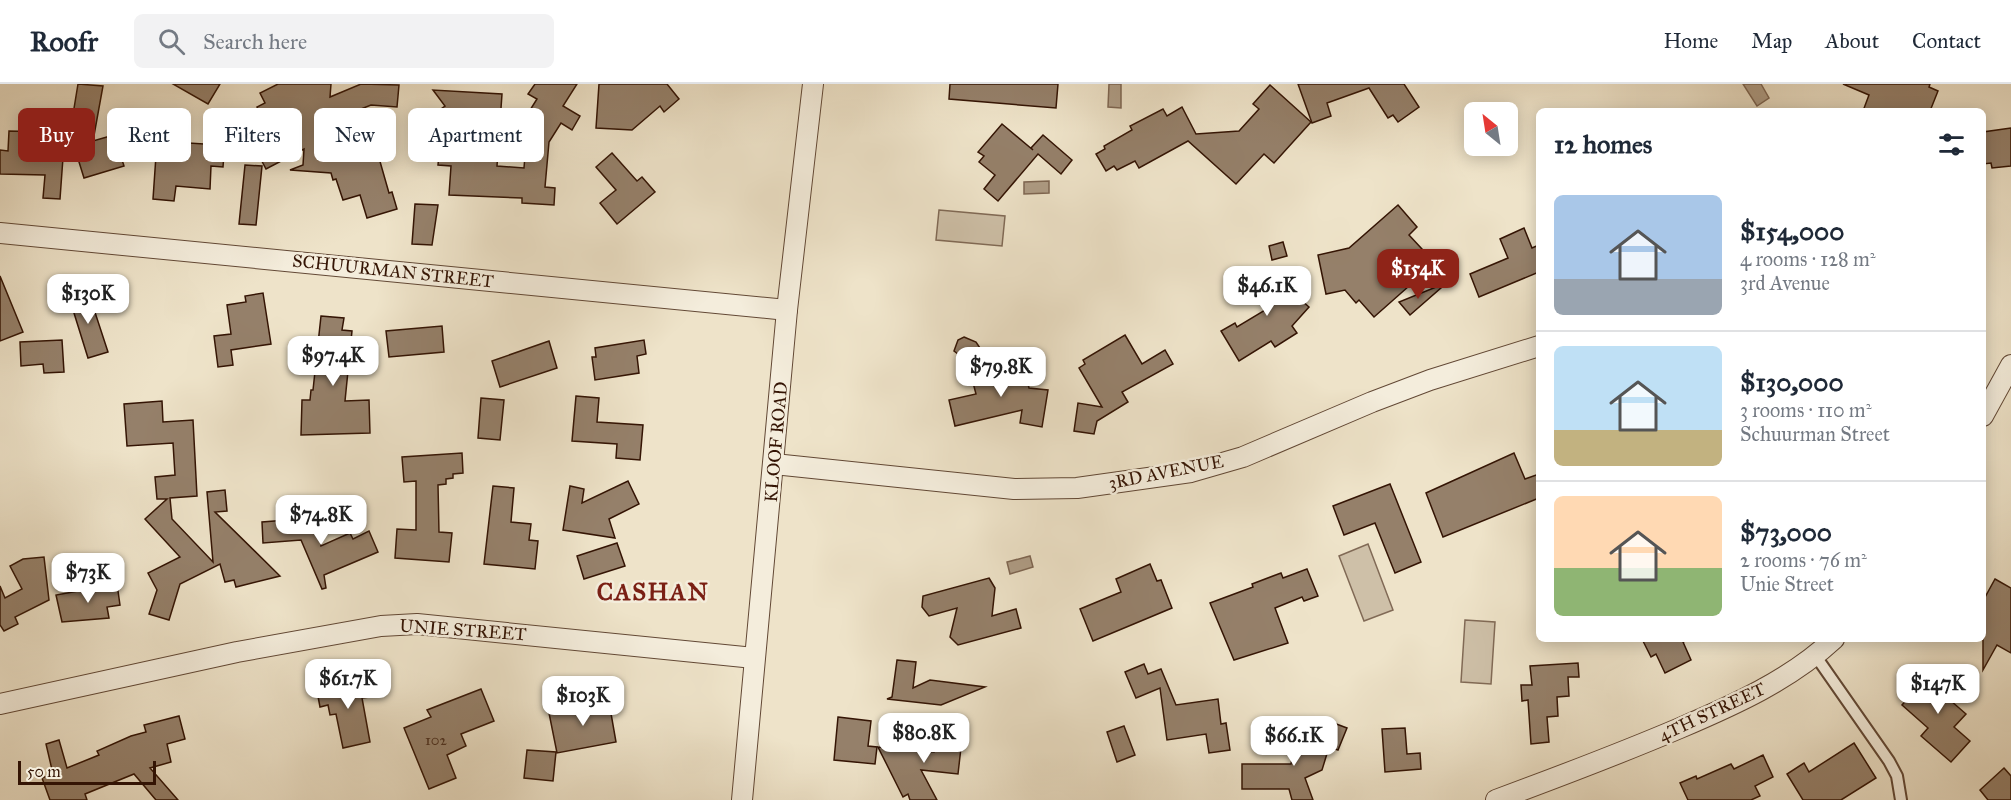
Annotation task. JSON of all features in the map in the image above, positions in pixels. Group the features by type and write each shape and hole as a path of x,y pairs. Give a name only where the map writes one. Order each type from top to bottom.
{"street":[{"name":"KLOOF ROAD","path":"742,800 787,310 813,84"},
{"name":"SCHUURMAN STREET","path":"0,233 787,310"},
{"name":"3RD AVENUE","path":"774,464 1014,489 1077,488 1170,475 1243,457 1430,380 1536,347"},
{"path":"1986,411 2011,365"},
{"name":"UNIE STREET","path":"0,704 237,652 381,626 417,624 754,658"},
{"name":"4TH STREET","path":"1496,800 1615,756 1731,707 1782,678 1830,642"}],"lane":[{"path":"1815,655 1890,760 1897,776 1901,800"}],"shaded area":[{"path":"1109,84 1121,84 1121,108 1108,107"},
{"path":"1743,84 1761,84 1769,98 1757,106"},
{"path":"1049,181 1049,193 1024,194 1024,182"},
{"path":"939,210 1005,216 1002,246 936,240"},
{"path":"1368,544 1393,610 1364,621 1339,556"},
{"path":"1030,556 1033,567 1010,574 1007,562"},
{"path":"1465,620 1495,622 1491,684 1461,682"}],"building":[{"path":"78,84 103,86 95,130 95,108 74,108"},
{"path":"173,84 220,84 208,104"},
{"path":"278,84 331,84 330,97 361,84 399,85 397,107 371,105 363,108 314,108 314,162 380,162 389,193 392,192 397,209 367,218 360,195 343,200 336,179 333,180 331,173 290,170 303,165 302,108 258,108 265,103 260,93"},
{"path":"535,84 577,84 563,106 580,116 572,130 561,123 549,142 545,187 555,188 554,205 522,203 522,198 449,195 451,166 438,165 438,162 497,162 497,166 524,168 524,162 544,162 544,108 531,108 537,99 528,94"},
{"path":"599,84 667,84 679,99 664,112 660,106 632,130 596,128"},
{"path":"950,84 1058,84 1056,108 949,99"},
{"path":"1298,84 1404,84 1419,107 1398,122 1393,115 1388,118 1369,88 1327,103 1331,116 1312,123"},
{"path":"1843,84 1930,84 1929,87 1938,91 1931,108 1864,108 1869,95"},
{"path":"1270,85 1311,122 1274,163 1264,154 1236,184 1188,141 1139,168 1135,161 1117,170 1114,166 1106,171 1096,154 1105,149 1104,146 1132,130 1130,126 1163,109 1167,116 1182,107 1196,134 1239,131 1259,109 1253,104"},
{"path":"433,90 502,94 501,108 442,108 445,106"},
{"path":"1002,124 1033,150 1031,148 1043,135 1072,160 1061,174 1038,154 998,201 984,189 995,175 979,162 984,156 978,152"},
{"path":"2011,128 2011,166 1992,168 1991,163 1986,164 1986,132"},
{"path":"9,131 18,131 18,162 63,162 60,199 43,198 45,175 0,174 0,150 8,151"},
{"path":"107,137 107,162 123,162 124,166 84,178 79,162 95,162 95,140"},
{"path":"191,143 203,144 203,162 223,162 223,167 211,166 210,189 176,186 174,201 153,199 156,162 191,162"},
{"path":"612,153 637,181 642,177 655,192 617,224 600,203 616,190 596,167"},
{"path":"262,162 279,162 266,169"},
{"path":"245,165 262,166 256,225 239,224"},
{"path":"415,204 438,205 432,245 412,244"},
{"path":"1398,205 1417,227 1409,235 1435,263 1374,317 1359,300 1356,303 1345,290 1326,294 1318,255 1349,248"},
{"path":"1524,228 1532,248 1536,246 1536,273 1479,297 1470,274 1508,258 1500,239"},
{"path":"1283,242 1287,256 1272,260 1269,246"},
{"path":"1265,268 1309,307 1292,326 1297,333 1275,347 1271,341 1239,361 1221,331 1235,323 1237,327 1267,309 1246,290"},
{"path":"0,276 23,332 0,341"},
{"path":"1441,285 1442,287 1410,315 1399,302"},
{"path":"88,291 108,352 88,358 69,297"},
{"path":"263,293 271,344 231,350 233,365 218,367 214,336 231,334 227,305 246,302 245,296"},
{"path":"321,316 344,318 342,330 352,331 345,401 369,400 370,433 301,435 302,400 310,400 311,390 313,390"},
{"path":"442,326 444,352 389,357 386,331"},
{"path":"1125,335 1142,364 1165,350 1173,364 1122,392 1128,402 1097,421 1094,434 1074,431 1078,403 1102,407 1079,368 1085,364 1083,360"},
{"path":"964,337 976,342 980,348 982,372 954,351 958,340"},
{"path":"62,340 64,372 44,373 43,364 21,366 20,342"},
{"path":"644,340 646,354 637,356 639,373 595,380 592,357 596,357 595,348"},
{"path":"549,341 557,368 500,387 492,361"},
{"path":"1023,362 1029,388 1048,390 1042,427 1020,423 1022,410 955,426 949,400 976,394 971,375"},
{"path":"576,396 599,398 597,422 643,425 640,460 616,458 617,444 572,441"},
{"path":"481,398 504,400 500,440 478,438"},
{"path":"162,401 163,422 193,420 197,496 170,498 172,519 213,562 207,492 225,490 227,511 215,512 280,576 236,587 234,580 225,582 220,564 180,584 169,620 149,614 157,590 148,573 180,557 145,519 167,499 157,499 155,477 175,475 173,443 127,446 124,404"},
{"path":"462,453 463,473 453,474 453,478 446,479 446,484 438,485 439,532 452,533 449,562 395,558 397,529 416,530 416,481 404,482 402,457"},
{"path":"1514,453 1525,479 1536,475 1536,499 1443,537 1426,493"},
{"path":"628,481 639,504 609,519 615,538 563,530 570,486 584,489 582,503"},
{"path":"1390,484 1421,562 1395,573 1375,523 1344,535 1333,506"},
{"path":"493,486 514,488 511,522 531,524 529,540 538,541 535,569 484,564"},
{"path":"287,520 287,524 318,520 321,546 350,533 353,539 369,531 378,552 324,575 326,588 322,589 301,540 263,543 262,522"},
{"path":"617,543 625,566 584,579 577,556"},
{"path":"44,557 49,600 15,617 18,624 4,631 0,625 0,586 5,598 22,589 10,566 23,559"},
{"path":"1150,564 1157,581 1161,580 1172,608 1093,641 1080,609 1121,592 1116,579"},
{"path":"117,569 120,583 104,586 102,572"},
{"path":"1307,569 1318,596 1304,601 1302,597 1275,608 1288,643 1234,660 1210,603 1253,587 1252,584 1281,573 1283,578"},
{"path":"989,578 995,588 992,616 1016,609 1021,628 958,645 950,637 957,608 929,616 922,607 923,596"},
{"path":"1995,579 2011,588 2011,653 1997,645 1983,670 1983,642 1986,642 1986,596"},
{"path":"117,584 120,605 107,607 109,618 62,622 56,595"},
{"path":"1644,642 1683,642 1691,660 1665,673 1656,654 1651,657"},
{"path":"897,660 916,662 913,688 930,680 985,687 941,705 887,699 892,697"},
{"path":"1578,663 1579,677 1568,677 1569,696 1557,697 1558,716 1547,717 1549,742 1531,744 1528,700 1522,701 1521,685 1532,685 1530,666"},
{"path":"1144,664 1148,674 1161,669 1176,705 1218,699 1221,724 1226,723 1230,750 1209,753 1206,734 1167,740 1160,688 1136,698 1125,672"},
{"path":"1936,667 1953,682 1943,694 1966,714 1954,727 1970,741 1951,762 1921,736 1928,728 1902,705"},
{"path":"357,676 359,683 366,682 369,697 362,698 370,742 343,748 336,714 330,715 328,705 320,707 317,691 342,686 340,679"},
{"path":"481,689 494,721 461,734 466,746 447,755 456,778 429,789 404,728 431,717 427,710"},
{"path":"593,699 594,705 609,702 616,742 557,753 549,713 578,708 577,702"},
{"path":"179,716 185,739 167,744 171,762 150,768 178,800 156,800 134,774 85,794 87,800 50,800 42,778 53,774 46,744 59,740 67,768 99,755 97,751 146,732 144,725"},
{"path":"838,717 871,721 868,746 877,747 875,764 834,760"},
{"path":"1331,722 1347,728 1338,750 1329,747 1322,770 1305,778 1313,800 1292,800 1289,789 1242,789 1242,764 1291,764 1294,746 1308,739 1323,741"},
{"path":"1124,726 1135,755 1117,762 1107,732"},
{"path":"936,728 963,730 958,774 921,770 937,800 910,800 908,794 903,797 878,747 934,752"},
{"path":"1405,728 1407,754 1420,753 1421,769 1385,772 1382,729"},
{"path":"1854,743 1876,778 1841,800 1803,800 1787,774 1804,763 1809,772"},
{"path":"527,750 556,752 553,781 524,778"},
{"path":"1763,755 1773,777 1755,786 1760,796 1751,800 1688,800 1680,783 1696,776 1697,779 1731,764 1734,769"},
{"path":"2004,768 2011,776 2011,800 1988,800 1980,790"}],"district":[{"name":"CASHAN","path":"653,592"}]}
